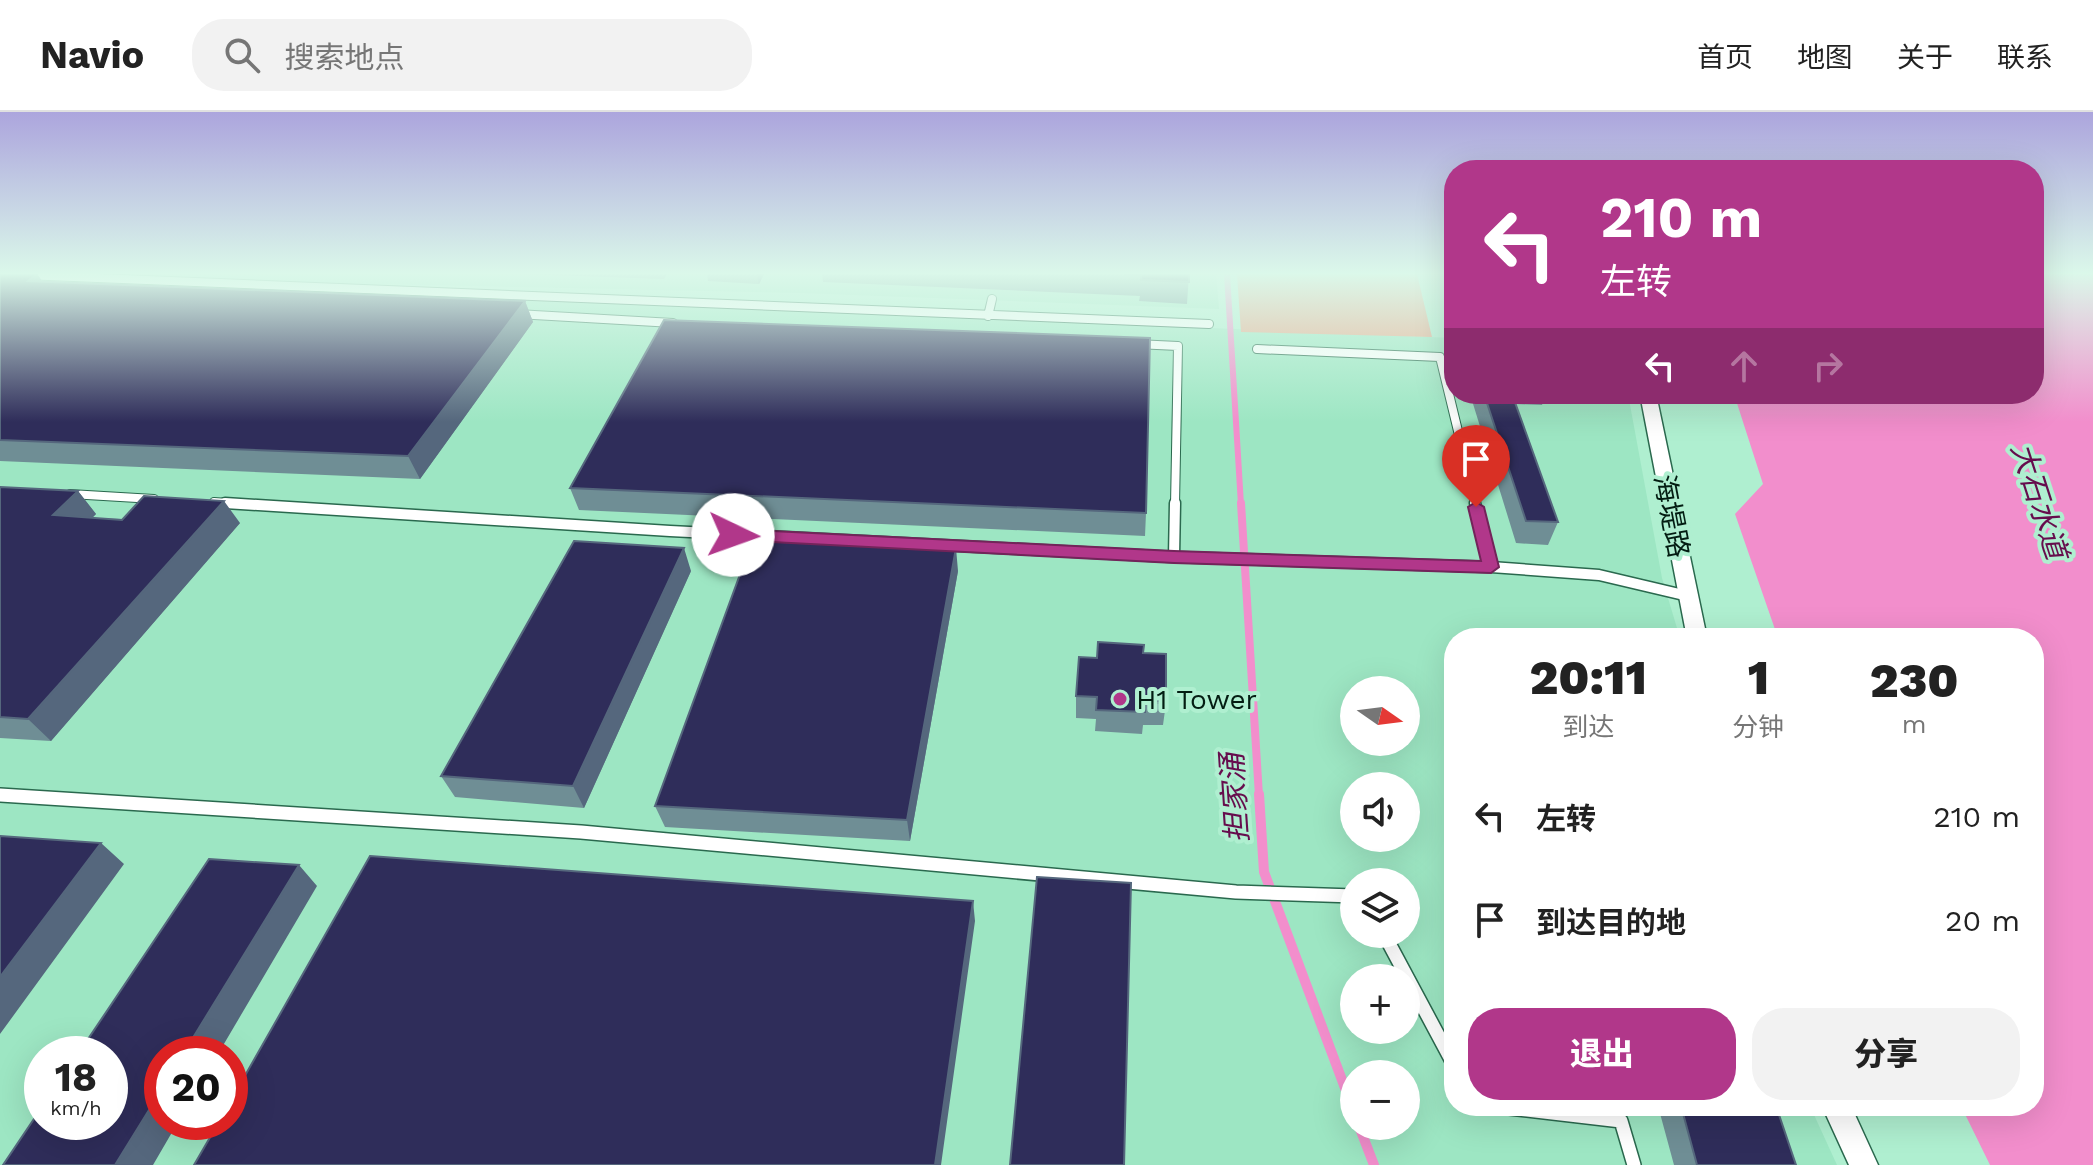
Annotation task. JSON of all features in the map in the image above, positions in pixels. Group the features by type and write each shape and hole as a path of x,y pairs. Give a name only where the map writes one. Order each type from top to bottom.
{"street":[{"name":"海堤路","path":"1650,404 1695,628"},
{"path":"1841,1116 1864,1165"}],"lane":[{"path":"1185,323 1209,324"},
{"path":"1131,344 1178,346 1174,557"},
{"path":"1257,349 1440,357 1444,373"},
{"path":"1451,404 1491,567"},
{"path":"59,494 162,499"},
{"path":"209,502 670,531 1174,557 1491,567 1599,575 1688,596"},
{"path":"0,795 596,833 1249,892 1340,896"},
{"path":"1391,948 1444,1046"},
{"path":"1578,1116 1621,1121 1634,1165"}],"shaded area":[{"path":"0,323 1094,323 1444,338 1444,404 1630,404 1662,578 1677,628 1444,628 1444,1116 1815,1116 1837,1165 0,1165"},
{"path":"1240,323 1429,323 1432,337 1241,332"}],"water":[{"name":"大石水道","path":"2044,323 2093,323 2093,1165 1990,1165 1966,1116 2044,1116 2044,628 1775,628 1735,514 1763,484 1737,404 2044,404"}],"building":[{"path":"0,323 508,323 408,456 0,440"},
{"path":"662,323 749,323 1150,338 1146,513 570,488"},
{"path":"1487,404 1516,404 1558,522 1526,521"},
{"path":"0,487 78,491 53,515 122,520 144,496 224,501 28,719 0,717"},
{"path":"753,539 956,548 907,820 655,806"},
{"path":"574,541 684,548 573,786 441,776"},
{"path":"1098,642 1144,645 1143,653 1166,654 1166,703 1145,703 1145,712 1096,710 1097,697 1076,696 1079,657 1097,658"},
{"path":"0,836 101,843 0,977"},
{"path":"370,856 973,901 935,1165 194,1165 209,1140 248,1140 248,1070"},
{"path":"209,859 299,865 194,1036 144,1036 144,1118 115,1165 3,1165 24,1134 24,1140 128,1140 128,1036 90,1036"},
{"path":"1037,877 1131,883 1124,1165 1010,1165"},
{"path":"1684,1116 1779,1116 1796,1165 1697,1165"}],"waterway":[{"name":"担家涌","path":"1230,323 1241,505"},
{"name":"担家涌","path":"1241,503 1259,796"},
{"name":"担家涌","path":"1259,794 1264,872 1340,1075"},
{"name":"担家涌","path":"1364,1140 1374,1165"}],"place":[{"name":"H1 Tower","path":"1120,699"}],"route":[{"path":"733,535 1174,557 1491,567 1476,507"}]}
